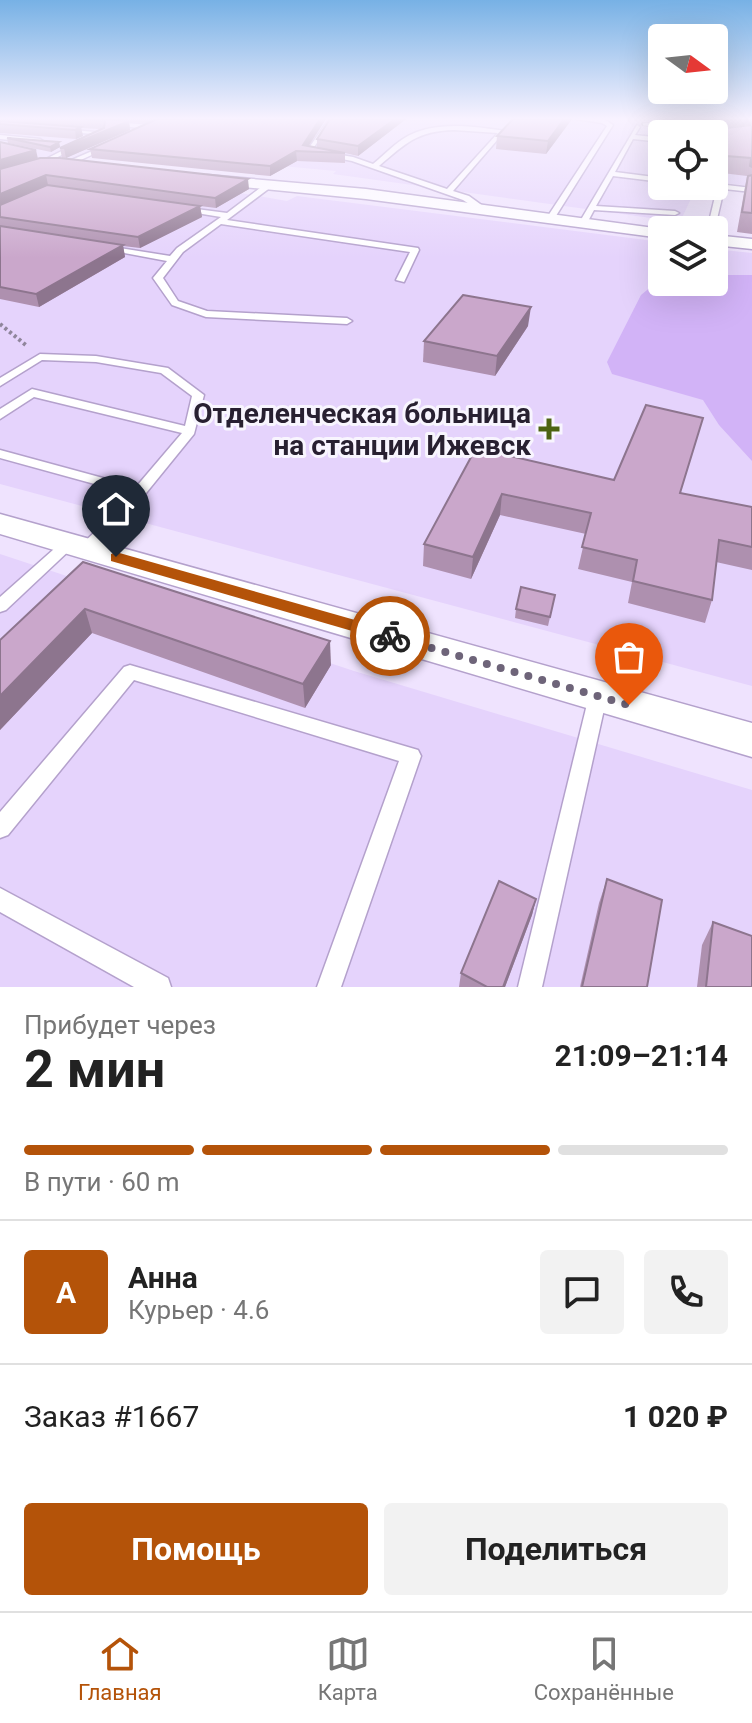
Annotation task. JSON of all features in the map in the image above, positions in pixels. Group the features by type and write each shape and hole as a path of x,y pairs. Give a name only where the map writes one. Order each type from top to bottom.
{"street":[{"path":"89,165 97,166"},
{"path":"191,178 271,184 648,231"},
{"path":"728,241 752,244"},
{"path":"0,524 752,740"}],"lane":[{"path":"365,165 448,192 483,209"},
{"path":"448,192 473,165"},
{"path":"550,219 584,165"},
{"path":"583,223 615,165"},
{"path":"610,174 648,178"},
{"path":"271,184 171,259 158,278 175,303 206,314 347,321"},
{"path":"714,216 721,186 752,190"},
{"path":"168,207 415,250 401,280"},
{"path":"591,208 675,213"},
{"path":"94,247 171,259"},
{"path":"0,383 40,357 96,359 164,370 198,395 190,431 139,492 77,546 0,606"},
{"path":"0,415 32,393 190,431"},
{"path":"0,454 139,492"},
{"path":"0,828 130,672 411,756 329,987"},
{"path":"530,987 598,696"},
{"path":"0,899 159,987"}],"path":[{"path":"0,324 40,357"}],"shaded area":[{"path":"0,165 79,165 287,201 297,196 648,240 648,296 728,296 728,250 752,253 752,686 0,484"},
{"path":"270,165 648,165 648,200 690,200 683,216 648,218 333,174 336,171"},
{"path":"728,165 752,165 752,186 728,183"},
{"path":"728,275 752,275 752,461 719,425 703,400 612,374 607,362 641,295 648,289 648,296 728,296"},
{"path":"0,554 354,671 752,790 752,987 0,987"}],"building":[{"path":"14,165 123,165 248,179 215,198 46,175 0,194 0,169"},
{"path":"752,175 752,213 742,212 748,176"},
{"path":"47,185 200,206 138,237 0,217 0,205"},
{"path":"0,226 123,245 36,294 0,287"},
{"path":"463,295 531,307 497,356 424,341"},
{"path":"646,405 703,418 680,493 752,507 752,547 719,540 712,600 633,581 637,560 582,547 591,513 502,494 473,557 424,544 476,448 614,480"},
{"path":"83,562 330,641 303,684 85,609 0,696 0,640"},
{"path":"521,587 555,595 550,617 516,609"},
{"path":"607,879 662,900 647,987 582,987"},
{"path":"499,881 536,899 503,987 487,987 461,973"},
{"path":"713,922 752,936 752,987 706,987"}],"way so far":[{"path":"390,636 629,705"}],"place":[{"name":"Отделенческая больница на станции Ижевск","path":"549,429"}],"route":[{"path":"116,557 390,636"}]}
